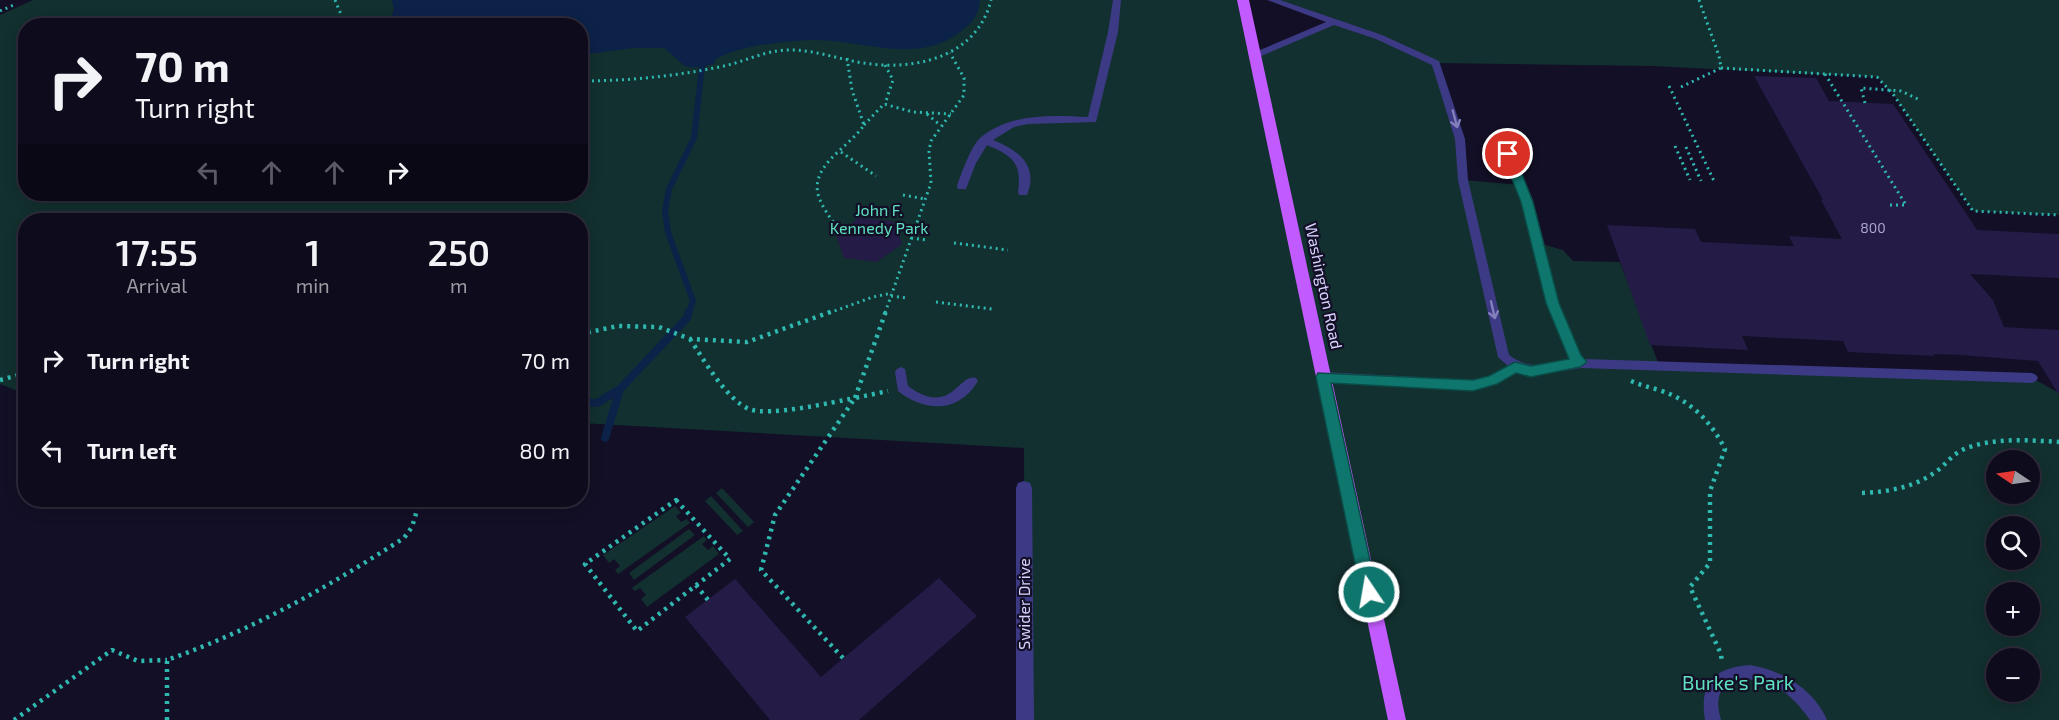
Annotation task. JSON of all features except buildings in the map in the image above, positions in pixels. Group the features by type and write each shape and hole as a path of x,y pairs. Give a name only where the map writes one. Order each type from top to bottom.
{"main road":[{"name":"Washington Road","path":"1243,0 1397,720"}],"street":[{"name":"Swider Drive","path":"1024,488 1025,720"}],"lane":[{"path":"962,186 968,164 984,140 1001,128 1027,120 1056,118 1092,120 1113,32 1117,0"},
{"path":"1271,0 1379,37 1436,63 1460,139 1463,180 1504,357 1515,368 1531,372 1580,362 1610,366 1686,365 2032,378"},
{"path":"1256,56 1333,22"},
{"path":"984,140 1019,158 1027,175 1023,192"},
{"path":"1508,154 1527,202 1553,303 1575,358 1580,362"},
{"path":"1323,377 1473,385 1492,380 1515,368"},
{"path":"901,372 902,388 915,399 930,403 962,394 972,381"},
{"path":"1713,720 1710,700 1715,686 1724,676 1740,672 1757,673 1775,679 1793,690 1808,704 1819,720"}],"path":[{"path":"335,0 343,18"},
{"path":"588,81 627,81 679,74 746,62 776,51 802,51 885,65 909,63 950,53 981,30 991,0"},
{"path":"1699,0 1712,40 1723,61 1721,68"},
{"path":"0,10 16,4"},
{"path":"843,658 761,570 775,515 855,398 932,178 928,155 930,144 940,125 962,101 966,90 964,79 950,53"},
{"path":"847,58 852,90 864,125"},
{"path":"840,232 821,203 815,183 826,162 859,135 864,125 885,104 893,80 885,65"},
{"path":"1681,87 1721,68 1877,77 1890,90 1972,211 2059,215"},
{"path":"1825,74 1906,205 1888,205"},
{"path":"1669,86 1714,181"},
{"path":"1865,103 1861,88 1901,91 1920,100"},
{"path":"885,104 905,111 951,114"},
{"path":"926,114 940,125"},
{"path":"1675,146 1690,180"},
{"path":"1686,147 1701,181"},
{"path":"841,152 876,176"},
{"path":"903,195 925,199"},
{"path":"911,238 927,240"},
{"path":"954,243 1008,250"},
{"path":"588,332 618,326 659,327 690,339 747,342 873,297 892,295 908,298"},
{"path":"936,302 992,309"},
{"path":"690,339 721,386 750,410 794,410 902,388"},
{"path":"1610,366 1640,386 1661,391 1695,406 1716,429 1725,449 1710,491 1710,563 1690,587 1721,654 1724,676"},
{"path":"0,380 18,375"},
{"path":"1862,492 1884,492 1920,481 1937,471 1959,451 1974,445 2011,441 2059,442"},
{"path":"676,500 730,559 696,585 637,631 585,564 676,500"},
{"path":"14,720 112,650 138,661 167,660 221,641 340,579 405,538 412,527 418,507"},
{"path":"696,585 708,600"},
{"path":"167,660 167,720"}],"green space":[{"path":"33,0 1243,0 1256,55 1332,22 1271,0 2059,0 2059,215 1973,211 1893,94 1877,77 1652,66 1437,63 1454,116 1463,180 1520,185 1538,243 1563,250 1573,261 1620,262 1659,365 2032,378 2059,393 2059,720 1025,720 1024,448 588,423 588,213 18,213 18,390 0,384 0,15"},
{"path":"722,488 754,522 748,527 716,493"},
{"path":"711,496 743,531 737,535 705,501"},
{"path":"675,506 681,513 676,516 681,522 687,519 690,523 618,574 615,570 620,566 614,559 609,563 603,555"},
{"path":"689,529 695,535 634,580 629,573"},
{"path":"704,536 707,540 702,544 708,550 713,546 719,554 647,607 641,599 646,595 640,588 635,591 632,588"}],"water":[{"path":"392,0 980,0 976,15 964,29 942,43 924,48 886,48 829,40 810,40 738,50 716,59 714,64 695,67 685,66 664,48 633,48 588,54 588,18 390,18 394,10"}],"waterway":[{"path":"689,313 693,301 668,232 665,211 669,189 694,138 702,66"},
{"path":"620,389 687,318 689,311"},
{"path":"588,402 597,403 620,389"},
{"path":"605,438 620,389"}],"route":[{"path":"1369,592 1323,377 1473,385 1492,380 1515,368 1531,372 1580,362 1575,358 1553,303 1527,202 1508,154"}],"park label":[{"name":"John F. Kennedy Park","path":"879,219"},
{"name":"Burke's Park","path":"1738,683"}]}
